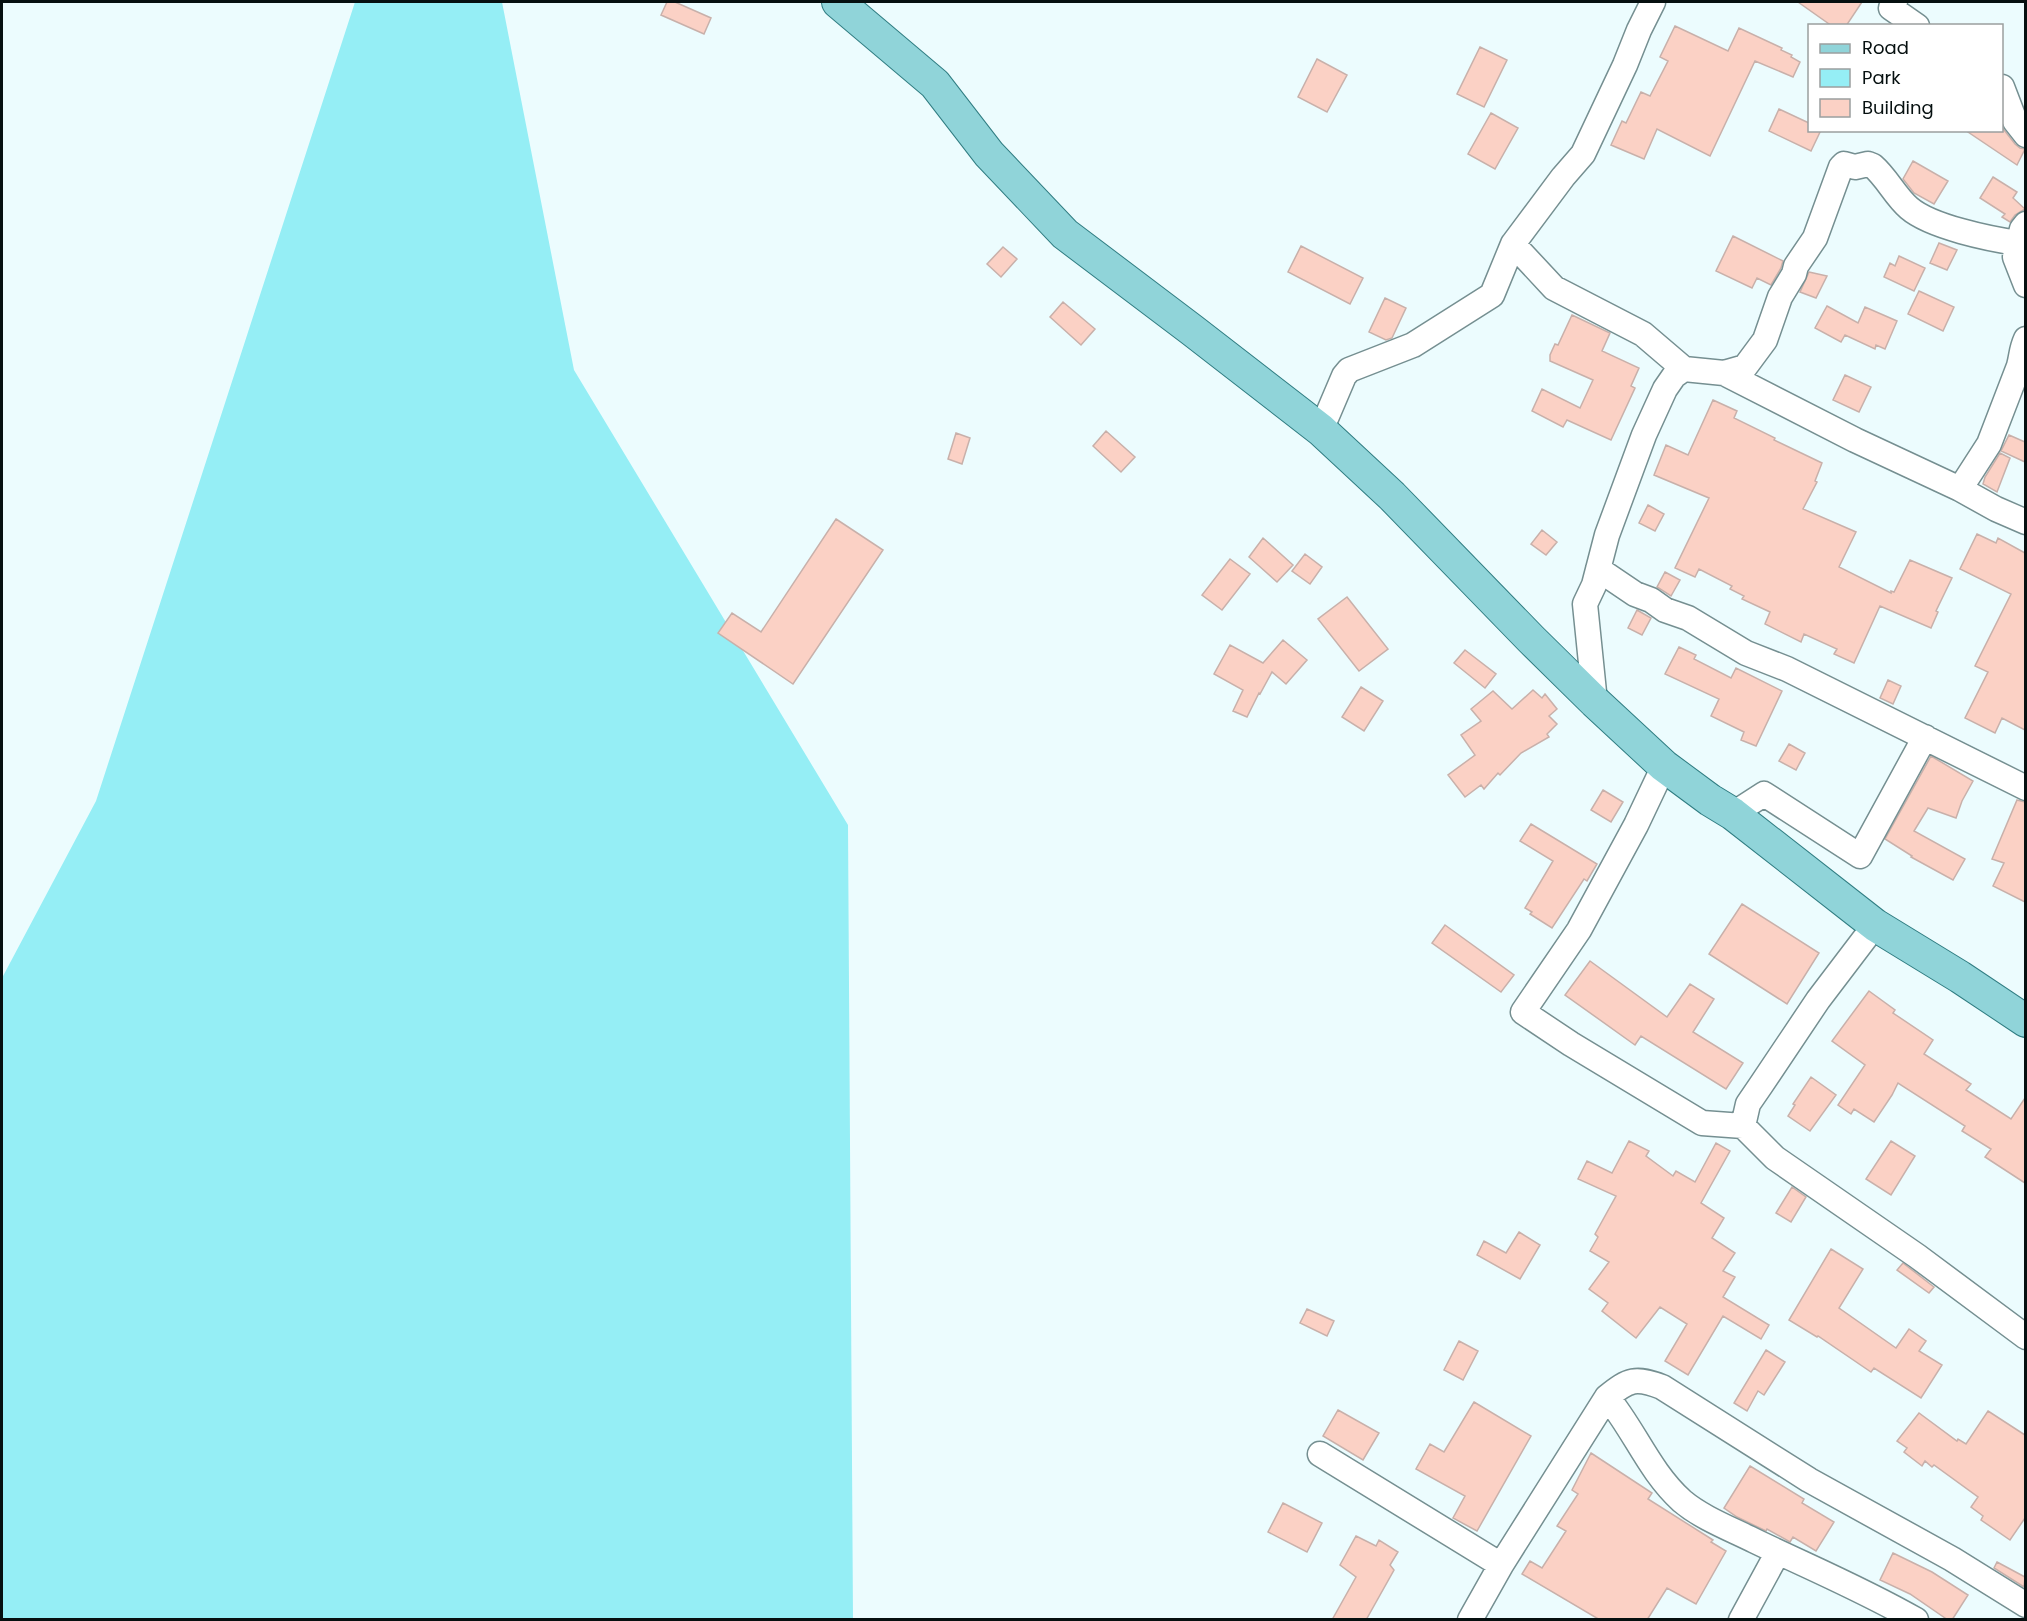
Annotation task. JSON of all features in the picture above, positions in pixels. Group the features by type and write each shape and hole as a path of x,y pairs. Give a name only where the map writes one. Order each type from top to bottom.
{"main road":[{"path":"838,2 934,84 989,154 1065,234 1321,430 1392,496 1595,702 1664,766 1733,814 1875,925 1960,977 2025,1021"}],"street":[{"path":"1321,430 1344,376 1349,370 1413,345 1489,299 1513,244 1583,154 1653,2"},
{"path":"1895,2 1891,8 1914,24"},
{"path":"2003,82 2025,92"},
{"path":"2003,92 2015,121 2025,135"},
{"path":"1724,373 1745,367 1765,340 1780,297 1794,274 1796,266 1815,238 1839,171 1844,164 1855,167 1868,164 1873,166 1900,199 1920,216 1986,238 2022,234 2015,257 2025,285"},
{"path":"1513,244 1554,288 1643,334 1683,369 1724,373 1855,440 2025,522"},
{"path":"1960,489 1992,438 2019,366 2020,352 2025,339"},
{"path":"1595,702 1585,604 1607,535 1644,435 1665,389 1674,376 1683,369"},
{"path":"1598,568 1635,594 1651,600 1665,610 1688,618 1746,653 1787,669 2025,788"},
{"path":"1589,597 1619,583"},
{"path":"1733,814 1764,794 1860,856 1925,738"},
{"path":"1664,766 1636,825 1579,930 1523,1012 1571,1044 1702,1123 1743,1126 1775,1158 1917,1256 2025,1337"},
{"path":"1743,1126 1748,1104 1818,1000 1875,925"},
{"path":"1470,1620 1501,1565 1607,1397 1624,1383 1645,1380 1662,1387 1809,1480 1942,1553 2025,1605"},
{"path":"1607,1397 1620,1412 1653,1470 1683,1502 1716,1522 1883,1601 1916,1620"},
{"path":"1320,1454 1501,1565"},
{"path":"1741,1620 1778,1552"}],"green space":[{"path":"355,2 502,2 574,370 848,825 853,1619 2,1620 2,978 96,801"}],"building":[{"path":"667,2 675,2 711,18 704,34 661,15"},
{"path":"1798,2 1862,2 1847,24 1829,24"},
{"path":"1675,26 1728,51 1739,28 1782,48 1781,50 1800,62 1793,77 1755,61 1710,156 1657,129 1644,159 1611,145 1622,121 1626,123 1641,92 1650,96 1668,61 1660,57"},
{"path":"1480,47 1507,60 1484,107 1457,94"},
{"path":"1317,59 1347,75 1327,112 1298,97"},
{"path":"1779,109 1808,123 1808,132 1820,132 1811,151 1769,131"},
{"path":"1491,113 1518,128 1495,169 1468,154"},
{"path":"2003,129 2015,144 2025,149 2017,165 1968,132 2003,132"},
{"path":"1913,161 1948,181 1934,204 1914,193 1903,179"},
{"path":"1993,177 2017,192 2013,198 2025,209 2015,215 2010,222 2002,217 2005,214 1980,198"},
{"path":"1733,236 1783,261 1771,285 1757,278 1752,288 1716,271"},
{"path":"1939,243 1957,250 1947,270 1930,263"},
{"path":"1301,246 1363,278 1350,304 1288,272"},
{"path":"1003,247 1017,259 1001,277 987,264"},
{"path":"1899,256 1925,268 1914,291 1884,277 1890,263 1895,266"},
{"path":"1809,272 1827,276 1816,298 1800,292"},
{"path":"1919,291 1954,307 1943,331 1908,314"},
{"path":"1385,298 1406,308 1392,338 1386,340 1369,332"},
{"path":"1063,302 1095,329 1081,345 1050,317"},
{"path":"1827,306 1858,323 1865,307 1897,321 1885,349 1876,345 1875,349 1845,335 1841,342 1815,328"},
{"path":"1572,315 1610,333 1602,351 1639,368 1631,386 1635,388 1611,440 1567,420 1563,427 1532,411 1542,389 1580,408 1593,380 1550,361 1555,344 1558,345"},
{"path":"1845,375 1871,387 1859,412 1833,400"},
{"path":"1713,400 1737,411 1734,418 1822,463 1815,481 1817,482 1803,509 1856,532 1839,567 1891,593 1891,591 1894,592 1910,560 1952,578 1936,611 1938,612 1931,628 1880,606 1854,663 1834,654 1837,649 1804,634 1801,642 1765,624 1770,612 1742,599 1744,596 1730,589 1732,586 1699,569 1695,577 1675,568 1709,498 1654,475 1666,445 1688,455"},
{"path":"1106,431 1135,457 1121,472 1093,446"},
{"path":"956,433 970,438 962,464 948,459"},
{"path":"2009,435 2025,442 2025,462 2001,451"},
{"path":"2000,453 2010,458 1997,492 1983,484"},
{"path":"1648,505 1664,514 1655,531 1639,523"},
{"path":"836,519 883,550 793,684 718,633 732,613 761,632"},
{"path":"1542,530 1557,542 1546,555 1531,544"},
{"path":"1977,534 1996,543 1998,538 2025,553 2025,730 2002,718 1995,733 1965,718 1988,672 1975,666 2011,594 1960,569"},
{"path":"1263,538 1293,565 1277,582 1249,557"},
{"path":"1305,554 1322,567 1310,584 1292,571"},
{"path":"1230,559 1250,574 1222,610 1202,595"},
{"path":"1665,572 1680,580 1671,596 1657,587"},
{"path":"1347,597 1388,649 1359,671 1318,619"},
{"path":"1637,610 1651,618 1642,635 1628,628"},
{"path":"1283,640 1307,660 1286,684 1272,672 1247,717 1233,711 1243,690 1214,674 1230,645 1263,663"},
{"path":"1679,647 1696,655 1694,659 1731,678 1736,668 1782,691 1756,746 1741,740 1744,732 1711,716 1719,699 1665,674"},
{"path":"1465,650 1496,674 1485,688 1454,663"},
{"path":"1888,680 1901,686 1893,704 1880,698"},
{"path":"1361,687 1383,701 1364,731 1342,717"},
{"path":"1533,690 1542,698 1545,694 1557,709 1549,716 1557,724 1547,734 1549,737 1521,753 1484,789 1481,785 1465,797 1448,775 1475,755 1461,735 1481,721 1471,709 1493,691 1512,709"},
{"path":"1789,744 1805,753 1796,770 1779,761"},
{"path":"1931,756 1973,781 1956,818 1928,808 1914,831 1965,859 1953,880 1911,857 1885,839"},
{"path":"1603,790 1623,802 1611,822 1591,810"},
{"path":"2017,800 2025,802 2025,902 1993,886 2004,863 1992,859"},
{"path":"1531,824 1597,864 1587,881 1584,879 1552,928 1530,914 1532,912 1525,908 1553,861 1520,841"},
{"path":"1742,904 1819,953 1787,1004 1709,954"},
{"path":"1445,925 1514,975 1501,992 1432,943"},
{"path":"1590,961 1667,1017 1690,984 1714,999 1693,1032 1743,1063 1726,1089 1641,1036 1635,1045 1565,995"},
{"path":"1869,991 1895,1010 1893,1013 1933,1040 1924,1054 1971,1084 1966,1090 2011,1119 2025,1098 2025,1183 1985,1157 1991,1149 1962,1131 1965,1126 1898,1083 1874,1122 1854,1109 1851,1114 1838,1105 1865,1065 1832,1041"},
{"path":"1811,1077 1836,1095 1810,1131 1788,1116"},
{"path":"1629,1141 1649,1151 1646,1156 1673,1176 1676,1171 1695,1182 1716,1143 1730,1151 1701,1203 1724,1218 1712,1238 1735,1253 1723,1271 1735,1277 1723,1297 1769,1325 1761,1339 1723,1316 1688,1375 1665,1361 1687,1324 1660,1307 1636,1338 1602,1311 1608,1303 1589,1289 1609,1262 1590,1251 1598,1237 1595,1234 1616,1196 1578,1179 1587,1161 1612,1173"},
{"path":"1891,1141 1915,1156 1891,1195 1866,1179"},
{"path":"1792,1187 1806,1197 1791,1222 1776,1213"},
{"path":"1519,1232 1540,1245 1520,1279 1477,1255 1484,1241 1506,1253"},
{"path":"1831,1249 1863,1269 1839,1308 1896,1348 1909,1329 1926,1341 1919,1351 1942,1365 1921,1398 1874,1368 1871,1372 1818,1336 1789,1320"},
{"path":"1903,1263 1934,1287 1929,1293 1897,1270"},
{"path":"1307,1309 1334,1321 1327,1336 1300,1323"},
{"path":"1459,1341 1478,1351 1463,1380 1444,1370"},
{"path":"1766,1350 1785,1362 1764,1395 1758,1391 1747,1411 1734,1403"},
{"path":"1474,1402 1531,1436 1477,1531 1453,1518 1465,1496 1416,1469 1430,1444 1444,1452"},
{"path":"1338,1410 1379,1433 1363,1460 1323,1436"},
{"path":"1988,1411 2025,1435 2025,1518 2010,1540 1981,1520 1983,1516 1971,1507 1978,1497 1934,1465 1932,1467 1925,1461 1922,1466 1904,1452 1907,1448 1897,1441 1919,1413 1957,1441 1958,1439 1966,1444"},
{"path":"1591,1453 1652,1493 1648,1499 1713,1540 1711,1542 1726,1551 1696,1604 1667,1588 1647,1620 1600,1620 1522,1574 1530,1561 1542,1568 1566,1531 1557,1526 1578,1494 1572,1490"},
{"path":"1750,1466 1804,1499 1802,1503 1834,1522 1816,1551 1793,1537 1790,1542 1767,1529 1766,1531 1724,1508"},
{"path":"1283,1503 1322,1523 1307,1552 1268,1532"},
{"path":"1356,1536 1376,1546 1379,1540 1398,1552 1390,1565 1394,1570 1366,1620 1332,1620 1356,1577 1340,1565"},
{"path":"1893,1553 1932,1572 1968,1595 1952,1620 1948,1620 1910,1594 1880,1580"},
{"path":"1997,1562 2025,1577 2024,1587 1994,1568"}]}
